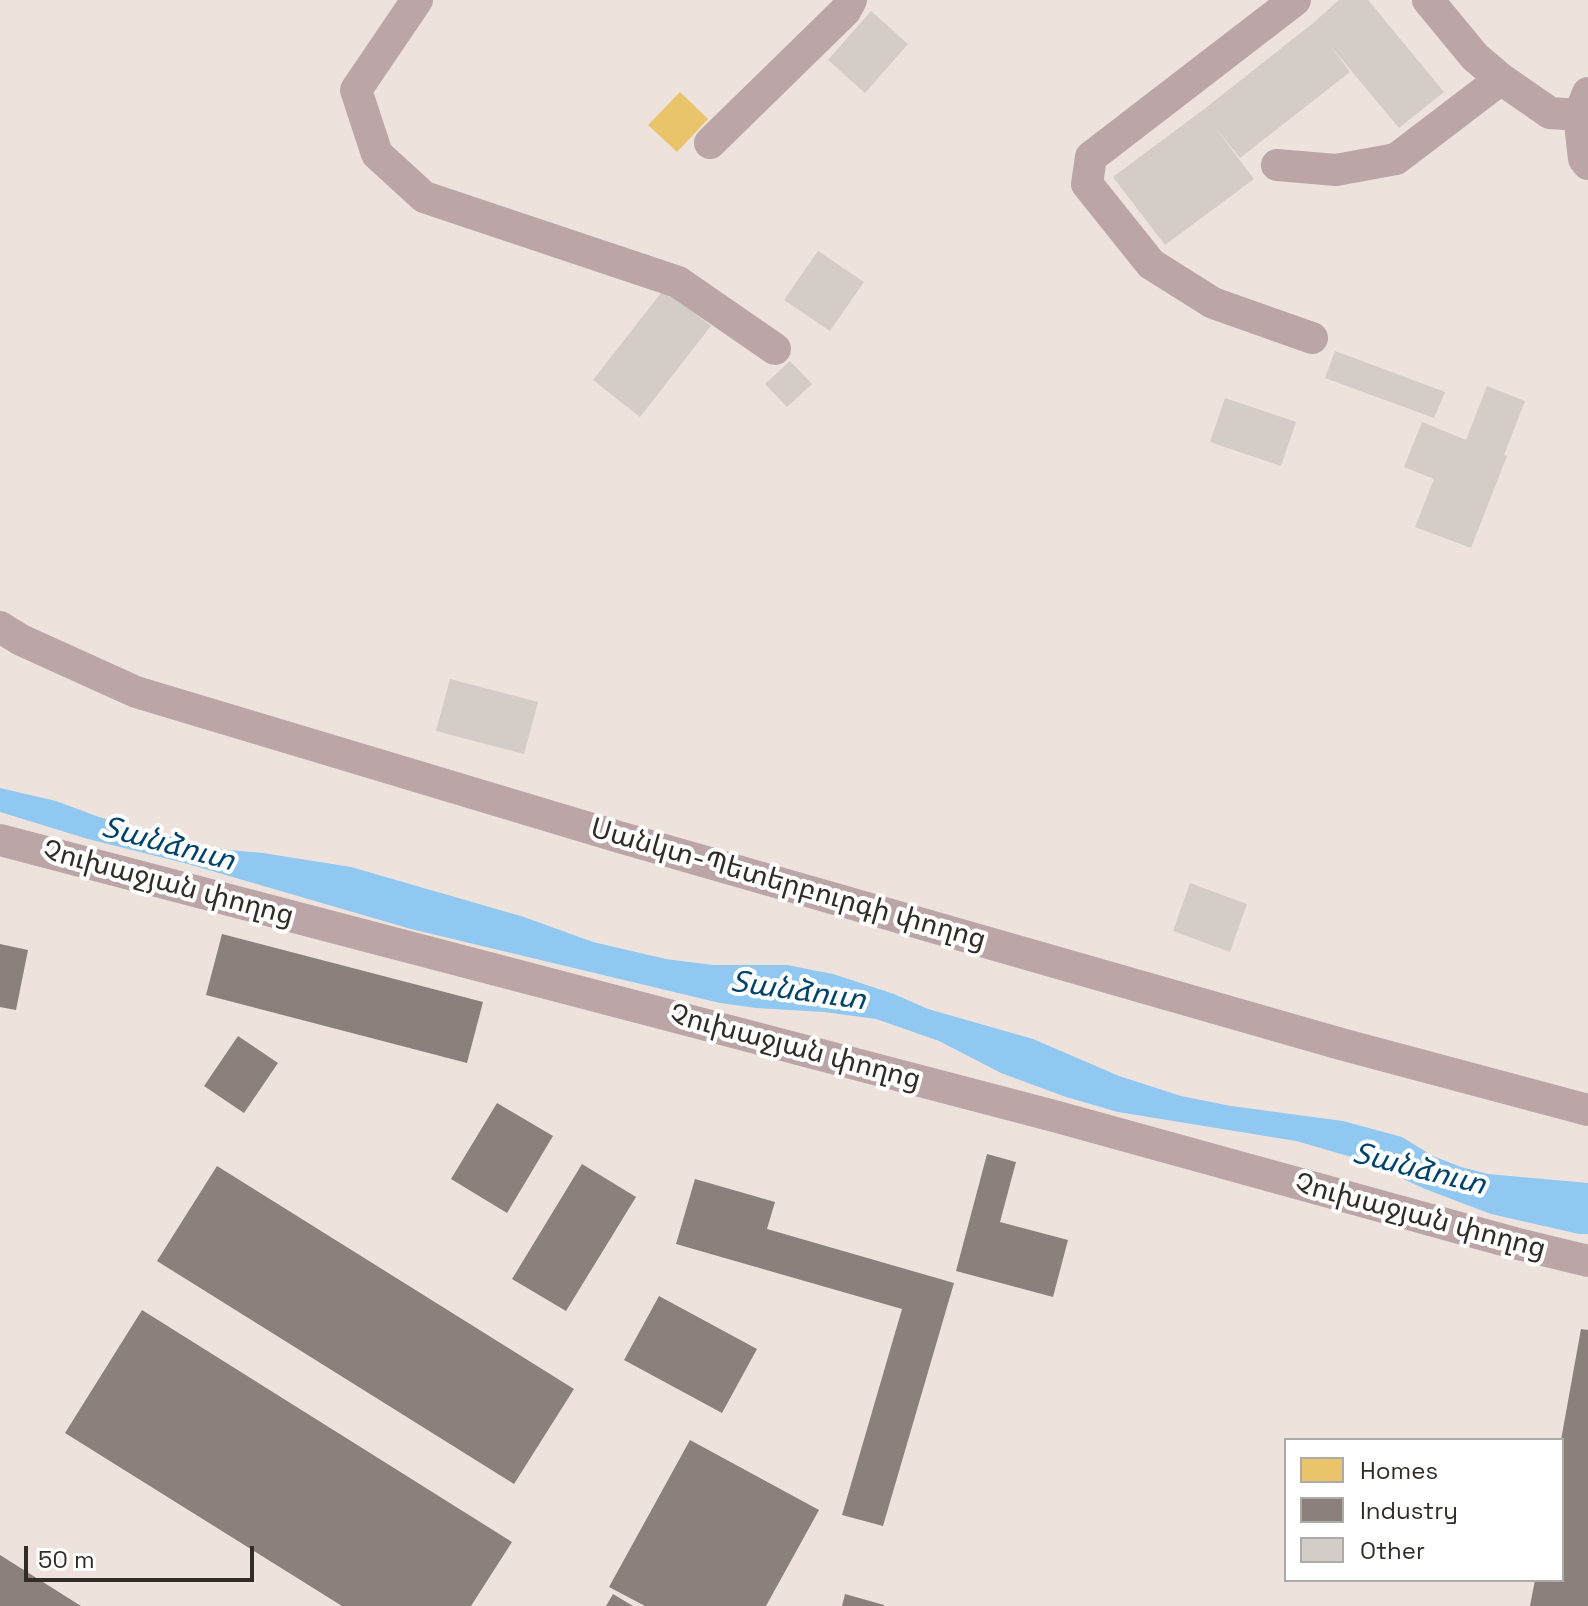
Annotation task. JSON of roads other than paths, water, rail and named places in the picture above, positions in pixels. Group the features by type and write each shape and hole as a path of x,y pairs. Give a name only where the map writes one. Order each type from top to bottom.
{"street":[{"path":"417,0 356,90 377,154 424,197 678,282 775,349"},
{"path":"710,143 845,11 851,0"},
{"path":"1295,0 1091,157 1087,184 1151,264 1213,303 1312,338"},
{"path":"1428,0 1475,57 1550,113 1584,104 1584,159 1588,164"},
{"path":"1277,165 1336,170 1396,159 1501,79"},
{"name":"Սանկտ-Պետերբուրգի փողոց","path":"0,627 21,640 136,692 619,837 1341,1044 1588,1110"},
{"name":"Չուխաջյան փողոց","path":"0,840 1054,1116 1588,1261"}],"water":[{"name":"Տանձուտ","path":"0,788 56,801 99,817 217,849 351,867 524,917 593,942 666,959 713,965 787,965 833,974 928,1009 1033,1039 1119,1076 1181,1096 1343,1121 1402,1137 1433,1156 1488,1174 1588,1183 1588,1234 1491,1214 1425,1189 1362,1160 1296,1141 1118,1112 1066,1097 1001,1073 939,1041 876,1019 720,1003 411,929 188,864 88,839 0,812"}]}
